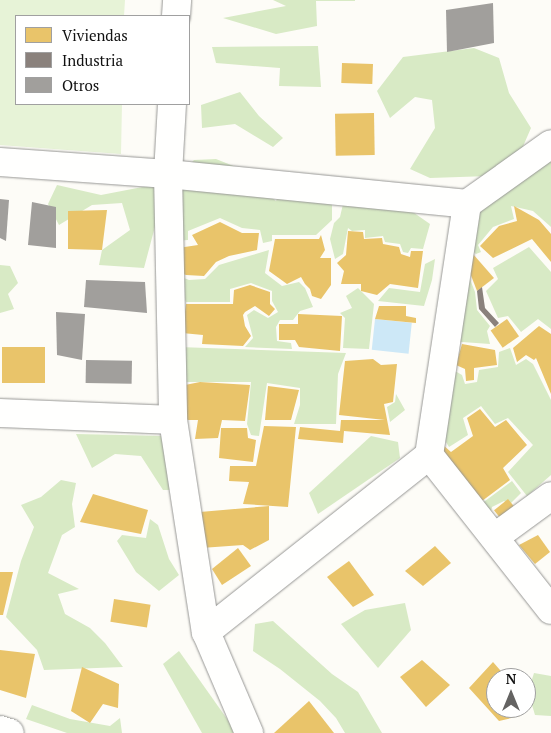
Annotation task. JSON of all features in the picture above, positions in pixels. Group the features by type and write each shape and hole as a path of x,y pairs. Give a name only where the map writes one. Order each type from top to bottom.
{"street":[{"path":"176,15 177,0"},
{"path":"172,105 168,174 173,420 206,632 249,733"},
{"path":"0,162 168,174 467,204 551,144"},
{"path":"206,632 429,454 467,204"},
{"path":"0,413 173,420"},
{"path":"429,454 551,610"},
{"path":"495,537 551,496"},
{"path":"0,730 10,733"}],"green space":[{"path":"0,0 125,0 124,15 15,15 15,105 122,105 121,154 0,145"},
{"path":"273,0 355,1 316,1 317,26 276,34 223,18 286,6"},
{"path":"318,46 321,87 279,86 280,68 216,63 212,47"},
{"path":"474,48 499,58 509,93 531,128 521,151 489,176 430,178 410,169 435,128 432,100 415,97 390,118 377,91 403,57"},
{"path":"240,92 259,116 283,138 273,147 235,124 202,128 201,105"},
{"path":"551,139 551,227 533,211 511,206 514,219 493,227 478,245 481,252 476,254 457,238 457,215"},
{"path":"216,159 241,169 276,201 278,196 332,199 332,220 316,235 272,235 272,241 263,243 260,230 242,228 220,218 188,231 188,240 173,241 164,191 194,160"},
{"path":"158,184 157,219 144,268 99,265 102,250 130,230 122,203 92,205 59,225 48,204 57,185 101,195"},
{"path":"397,201 430,224 423,249 411,248 408,253 403,252 400,244 385,242 383,236 365,238 365,230 352,231 348,228 343,254 335,259 330,239 334,223 340,217 343,204"},
{"path":"529,247 551,272 551,329 538,319 521,332 508,316 498,318 486,291 498,279 493,268"},
{"path":"269,250 265,273 282,286 299,282 305,288 313,307 300,311 293,320 280,320 276,327 277,341 291,343 292,349 245,347 253,338 247,315 254,310 268,318 278,312 272,301 272,291 251,283 230,289 230,302 186,302 179,284 179,276 189,280 205,279 219,265"},
{"path":"435,259 432,280 424,306 378,301 389,288 420,292 425,264"},
{"path":"464,264 475,292 477,310 490,326 487,331 490,344 448,341"},
{"path":"0,265 10,266 18,283 8,294 14,309 0,313"},
{"path":"358,288 374,304 369,349 343,348 345,318 340,313 352,308 346,296"},
{"path":"179,347 346,353 338,374 336,424 294,424 300,405 300,388 267,383 259,436 251,435 247,424 251,382 183,382"},
{"path":"510,348 516,365 526,359 533,364 551,400 551,475 527,496 508,472 533,445 508,418 495,424 481,406 463,418 468,435 449,447 441,434 455,371 462,375 465,384 477,382 479,370 498,367 499,352"},
{"path":"396,394 405,410 390,422 387,407 395,402"},
{"path":"76,434 164,436 173,490 163,490 141,456 115,454 92,468"},
{"path":"371,436 398,442 400,458 318,514 309,493"},
{"path":"61,480 76,483 72,504 75,527 62,535 48,573 79,589 58,594 65,614 90,628 105,643 123,667 44,670 37,650 6,617 21,561 34,527 21,505 41,497"},
{"path":"512,481 521,493 509,505 504,501 492,507 489,521 481,504"},
{"path":"150,519 158,525 169,559 179,575 159,591 136,572 117,541 122,535 146,538"},
{"path":"405,603 411,630 378,668 341,624 365,610"},
{"path":"273,621 332,674 358,692 382,733 345,733 336,718 320,701 280,669 253,651 255,624"},
{"path":"179,651 237,733 202,733 163,664"},
{"path":"536,673 551,676 551,716 536,715"},
{"path":"32,705 70,719 110,726 120,718 122,733 67,733 26,719"}],"water":[{"path":"375,319 412,323 409,354 372,350"}],"building: Viviendas":[{"path":"342,63 373,64 372,84 341,83"},
{"path":"374,113 375,155 336,156 335,114"},
{"path":"514,206 539,220 551,234 551,262 532,239 493,258 480,246 499,226 517,221"},
{"path":"107,210 102,250 68,249 68,211"},
{"path":"220,222 242,233 259,233 257,250 229,256 216,262 204,276 186,275 175,271 178,248 198,245 192,235"},
{"path":"348,231 363,232 364,239 382,238 383,244 399,247 401,254 410,257 411,251 423,251 418,288 390,284 377,295 361,291 361,284 341,284 344,271 337,263 346,255"},
{"path":"321,235 325,250 320,258 331,258 331,285 321,299 312,296 310,289 301,277 287,284 269,271 275,239 319,239"},
{"path":"473,254 494,278 477,291 465,260"},
{"path":"250,285 270,292 270,304 275,309 269,316 255,306 245,312 243,315 245,326 251,336 243,346 202,344 203,335 182,333 186,304 233,304 234,290"},
{"path":"379,306 406,306 406,316 416,318 416,323 375,319"},
{"path":"298,314 342,316 340,351 299,347 295,340 279,340 279,324 298,324"},
{"path":"507,319 519,336 503,348 491,330"},
{"path":"539,326 551,334 551,394 536,358 534,360 526,355 517,362 513,348"},
{"path":"462,344 495,350 497,365 474,368 474,380 466,381 465,369 456,365"},
{"path":"2,347 45,347 45,383 2,383"},
{"path":"373,359 381,365 397,364 393,402 384,404 390,435 344,431 343,443 298,439 300,427 340,431 341,420 385,420 339,415 345,361"},
{"path":"200,382 250,385 245,421 222,420 218,438 195,439 198,420 187,420 185,385"},
{"path":"268,386 299,390 291,420 265,420"},
{"path":"480,409 495,427 506,420 527,445 503,468 510,480 482,501 440,461 443,445 451,452 473,436 467,418"},
{"path":"264,426 296,427 288,507 243,504 249,482 229,481 230,466 256,466"},
{"path":"221,428 247,428 248,438 256,440 253,462 219,458"},
{"path":"93,494 148,510 141,534 80,522"},
{"path":"508,499 516,509 502,520 494,510"},
{"path":"269,506 269,540 250,550 243,545 201,548 200,512"},
{"path":"538,535 550,552 535,564 519,545"},
{"path":"435,546 451,563 423,586 405,571"},
{"path":"238,548 251,566 222,585 212,569"},
{"path":"349,561 374,595 353,607 327,577"},
{"path":"0,572 13,572 3,615 0,615"},
{"path":"114,599 151,605 147,628 110,622"},
{"path":"0,650 35,654 26,698 0,690"},
{"path":"422,660 450,685 426,707 400,677"},
{"path":"493,662 498,668 487,668"},
{"path":"82,667 119,684 118,708 103,704 90,723 71,711"},
{"path":"486,670 486,707 469,688"},
{"path":"309,701 334,733 274,733"},
{"path":"496,718 512,718 499,721"}],"building: Industria":[{"path":"482,287 485,308 499,323 495,327 479,309 477,291"}],"building: Otros":[{"path":"493,3 494,43 447,52 446,10"},
{"path":"0,199 9,200 6,241 0,238"},
{"path":"32,202 56,207 56,248 28,245"},
{"path":"86,280 145,282 147,313 84,307"},
{"path":"56,312 85,314 82,360 57,355"},
{"path":"86,360 132,361 132,384 86,383"}]}
